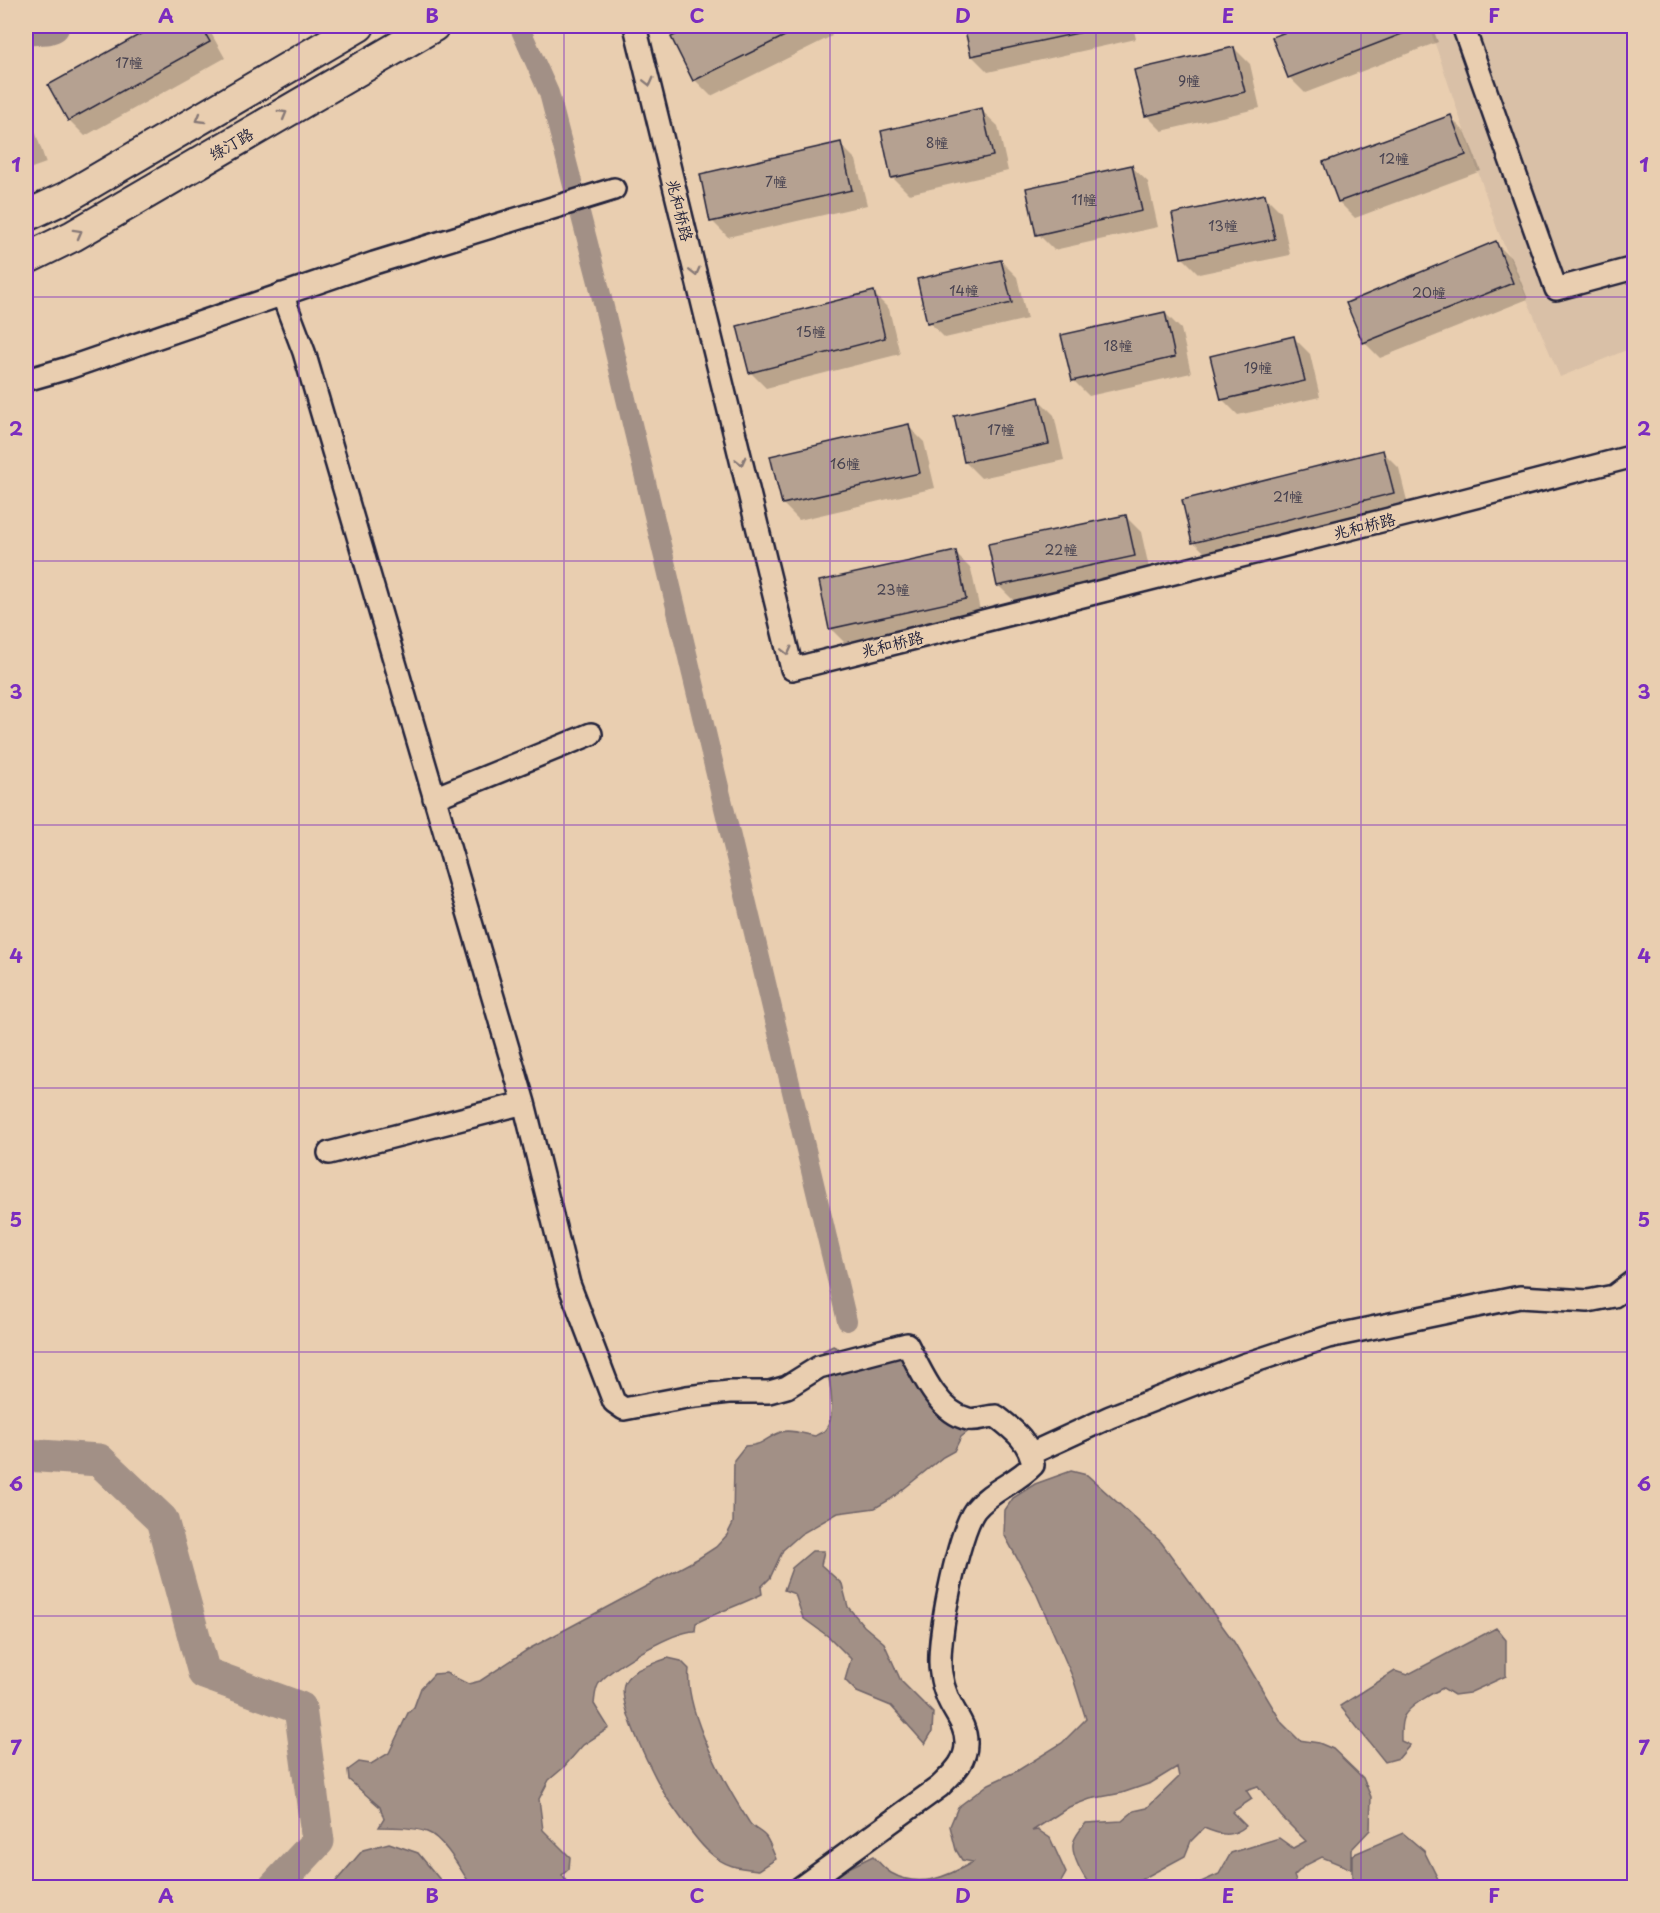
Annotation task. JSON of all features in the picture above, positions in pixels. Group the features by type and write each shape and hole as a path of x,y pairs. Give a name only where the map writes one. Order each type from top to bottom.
{"main road":[{"path":"26,216 67,197 359,26"},
{"name":"绿汀路","path":"26,259 73,236 434,26"}],"street":[{"name":"兆和桥路","path":"635,26 792,669 1421,512 1635,456"},
{"path":"1463,26 1556,289 1635,268"},
{"path":"26,380 68,368 385,259 614,189"},
{"path":"282,294 304,352 524,1103 568,1284 614,1402 624,1409 708,1394 769,1392 787,1387 819,1367 907,1344 925,1380 945,1406 970,1420 996,1416 1013,1429 1032,1453 1033,1465 1025,1474 989,1496 975,1510 965,1531 953,1572 943,1624 940,1671 947,1696 962,1724 967,1741 965,1755 957,1770 939,1787 800,1887"},
{"path":"434,798 591,734"},
{"path":"329,1153 524,1103"},
{"path":"1032,1453 1110,1417 1243,1365 1328,1336 1520,1297 1588,1301 1614,1296 1635,1281"}],"shaded area":[{"path":"1429,26 1634,26 1634,347 1560,377 1498,231"},
{"path":"833,1346 858,1359 903,1355 963,1409 970,1430 961,1437 954,1451 943,1457 891,1499 875,1508 838,1513 801,1534 783,1550 770,1578 761,1587 762,1594 696,1623 695,1631 686,1632 645,1650 618,1667 598,1684 594,1704 609,1728 583,1745 549,1780 539,1799 543,1830 570,1857 569,1869 562,1875 570,1887 472,1887 452,1856 433,1835 415,1829 379,1827 384,1819 380,1807 349,1780 348,1770 359,1762 371,1764 389,1753 408,1713 414,1707 421,1688 434,1674 446,1673 468,1684 480,1681 527,1650 716,1547 727,1535 733,1523 734,1460 745,1446 757,1444 785,1431 815,1436 824,1431 831,1415 832,1404 823,1351"},
{"path":"1071,1471 1087,1475 1161,1542 1234,1642 1282,1723 1299,1740 1319,1743 1333,1749 1363,1778 1371,1797 1370,1830 1351,1850 1351,1869 1322,1857 1304,1866 1294,1876 1298,1887 1190,1887 1219,1874 1231,1853 1279,1838 1293,1848 1306,1841 1281,1816 1258,1786 1246,1790 1252,1799 1232,1812 1246,1826 1241,1830 1226,1834 1204,1828 1191,1841 1185,1856 1135,1883 1092,1887 1083,1875 1074,1854 1073,1844 1077,1834 1086,1823 1122,1821 1134,1811 1147,1808 1179,1777 1177,1767 1151,1783 1069,1807 1032,1831 1038,1830 1050,1838 1066,1873 1058,1887 808,1888 873,1856 891,1873 901,1878 922,1881 943,1876 973,1862 962,1860 956,1850 950,1826 958,1807 989,1784 1017,1771 1062,1743 1086,1719 1073,1678 1037,1595 1004,1534 1005,1510 1013,1498 1035,1484"},
{"path":"812,1551 824,1551 821,1565 842,1584 848,1607 864,1626 884,1643 901,1681 933,1713 932,1732 925,1744 891,1706 857,1692 845,1680 851,1659 829,1637 803,1618 795,1594 784,1590 792,1568"},
{"path":"1496,1628 1506,1640 1506,1676 1469,1693 1454,1695 1443,1688 1417,1704 1407,1712 1403,1719 1401,1741 1410,1745 1399,1758 1385,1762 1340,1706 1395,1671 1407,1675"},
{"path":"668,1658 681,1661 689,1669 689,1686 693,1706 708,1748 749,1822 767,1839 776,1859 759,1870 726,1864 704,1847 669,1801 638,1742 626,1706 623,1692 625,1682 638,1670"},
{"path":"1403,1833 1424,1851 1442,1887 1352,1887 1352,1855"},
{"path":"389,1843 418,1853 446,1887 331,1887 363,1850"}],"building":[{"path":"155,26 201,26 210,42 68,121 48,85"},
{"path":"695,26 805,26 693,81 671,37"},
{"path":"964,26 1082,26 1083,32 971,56"},
{"path":"1302,26 1420,27 1288,78 1272,37"},
{"path":"1234,47 1245,92 1145,116 1134,70"},
{"path":"982,108 993,156 891,178 881,131"},
{"path":"1451,115 1466,155 1338,202 1323,162"},
{"path":"841,142 852,190 710,222 700,174"},
{"path":"1132,165 1142,211 1036,235 1026,188"},
{"path":"1265,194 1275,239 1181,258 1172,214"},
{"path":"1496,241 1513,283 1363,343 1346,303"},
{"path":"1001,260 1012,303 927,323 917,279"},
{"path":"874,291 885,338 749,373 737,326"},
{"path":"1165,312 1175,357 1072,381 1061,335"},
{"path":"1294,336 1305,381 1221,400 1210,356"},
{"path":"1039,397 1049,444 964,462 954,416"},
{"path":"909,424 920,473 782,504 770,456"},
{"path":"1383,450 1394,493 1192,543 1182,500"},
{"path":"1126,515 1135,556 997,586 988,544"},
{"path":"956,551 966,599 829,629 819,581"}],"waterway":[{"path":"26,29 53,26"},
{"path":"519,26 549,93 598,282 847,1321"},
{"path":"26,1455 99,1460 162,1520 204,1673 300,1708 318,1841 274,1888"}]}
